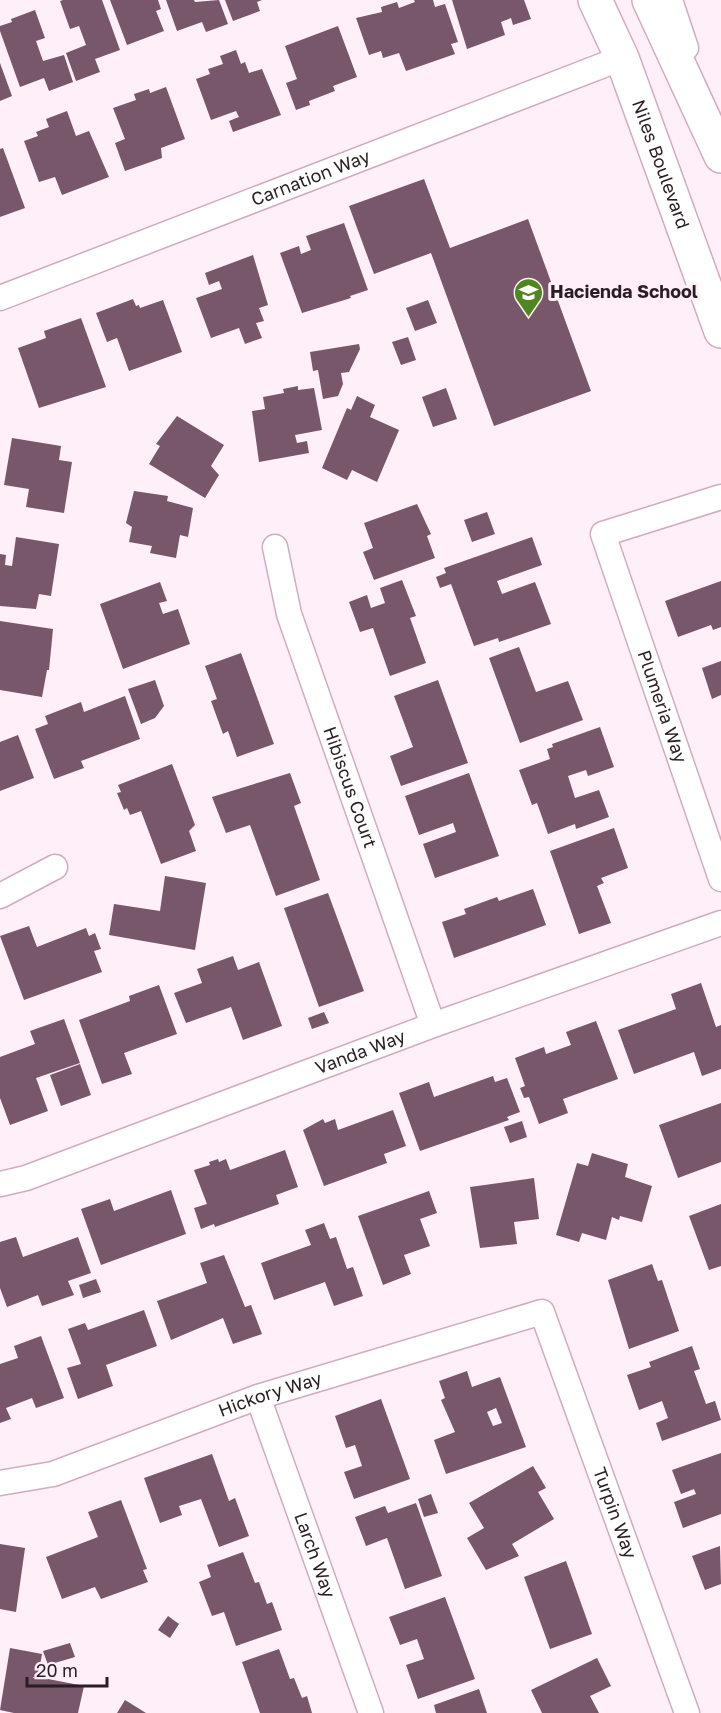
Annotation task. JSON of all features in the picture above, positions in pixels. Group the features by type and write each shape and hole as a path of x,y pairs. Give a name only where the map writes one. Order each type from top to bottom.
{"main road":[{"name":"Niles Boulevard","path":"595,0 621,58 721,331"},
{"path":"648,0 719,151"}],"street":[{"path":"670,0 719,151"},
{"name":"Carnation Way","path":"0,298 621,58"},
{"name":"Plumeria Way","path":"721,497 603,534 721,879"},
{"name":"Hibiscus Court","path":"275,547 289,614 432,1025"},
{"path":"0,896 56,867"},
{"name":"Vanda Way","path":"0,1184 26,1178 432,1025 721,923"},
{"name":"Hickory Way","path":"0,1483 53,1474 258,1397 542,1312"},
{"name":"Turpin Way","path":"542,1312 687,1713"},
{"name":"Larch Way","path":"258,1397 371,1713"}],"building":[{"path":"102,0 120,50 95,59 100,72 76,81 66,53 86,45 79,26 70,29 60,1"},
{"path":"110,0 158,0 161,9 156,11 164,31 127,45"},
{"path":"166,0 194,0 195,2 219,0 228,24 206,32 202,22 177,31"},
{"path":"225,0 262,0 257,2 260,11 233,21"},
{"path":"414,0 433,0 435,7 445,4 458,42 451,44 455,54 406,71 399,53 383,58 381,51 369,55 356,18 382,12 381,7 397,2 399,8 415,2"},
{"path":"452,0 524,0 531,19 513,25 511,18 501,22 505,35 467,49"},
{"path":"35,10 45,38 36,41 43,61 64,55 73,82 49,91 44,78 20,87 0,31 0,26 12,22 11,19"},
{"path":"338,26 357,77 333,86 335,91 309,101 310,105 296,110 286,83 297,79 285,46"},
{"path":"236,50 241,64 245,62 249,73 262,69 281,115 233,132 229,121 239,117 236,111 211,120 196,79 210,74 208,69 223,64 220,56"},
{"path":"0,63 12,96 0,101"},
{"path":"166,87 185,139 161,148 162,158 125,171 115,143 125,139 113,108 136,100 134,94 149,89 150,93"},
{"path":"67,111 76,136 89,131 109,177 62,195 55,177 39,182 24,141 38,136 36,132 49,127 46,119"},
{"path":"3,148 25,208 0,217 0,149"},
{"path":"424,179 450,248 528,219 591,391 494,426 431,253 374,274 349,206"},
{"path":"344,223 368,290 350,296 351,298 302,313 280,253 299,246 301,254 311,250 306,236"},
{"path":"253,255 268,305 259,308 264,321 256,323 262,338 245,344 239,328 211,338 196,298 222,289 219,281 209,285 205,273"},
{"path":"133,299 136,306 139,305 140,308 163,300 182,352 129,371 117,338 107,342 96,313"},
{"path":"428,300 437,323 415,331 406,308"},
{"path":"81,318 106,387 39,408 18,348 46,338 44,331"},
{"path":"408,337 416,360 401,365 392,342"},
{"path":"359,344 360,349 349,372 341,373 343,384 338,396 323,399 318,370 313,371 310,352"},
{"path":"298,386 298,390 314,388 322,430 295,435 297,443 307,441 309,453 259,462 252,411 265,409 263,397 284,393 283,389"},
{"path":"446,388 457,419 433,427 422,397"},
{"path":"357,396 375,405 370,417 399,430 377,482 352,470 347,480 322,468 347,408 351,410"},
{"path":"177,416 224,445 211,466 219,475 205,498 149,464 160,446 156,444"},
{"path":"12,438 61,446 59,460 72,462 64,513 26,507 29,489 4,485"},
{"path":"134,491 168,496 167,501 193,508 188,537 180,535 176,558 150,553 152,546 129,542 132,527 126,523"},
{"path":"417,504 431,534 427,536 435,558 374,580 363,552 373,548 364,523"},
{"path":"487,512 495,534 472,542 464,520"},
{"path":"16,537 59,544 51,596 39,594 36,609 0,606 0,554 6,555 5,565 12,566"},
{"path":"532,537 542,565 497,581 502,594 535,582 551,624 499,642 498,638 474,646 451,584 440,588 436,577 446,573 444,568"},
{"path":"402,580 416,616 410,618 426,663 390,676 373,628 360,632 349,602 367,595 371,608 385,603 380,588"},
{"path":"721,581 721,627 713,630 711,625 678,637 665,601"},
{"path":"160,582 167,601 159,603 163,614 178,609 190,644 123,669 100,604"},
{"path":"0,621 53,629 49,670 47,670 42,697 0,690"},
{"path":"519,647 536,692 568,681 583,720 520,743 489,658"},
{"path":"241,653 274,744 237,757 228,731 223,734 211,701 217,699 205,666"},
{"path":"721,661 721,695 712,699 702,668"},
{"path":"155,680 164,706 155,718 141,724 128,689"},
{"path":"438,680 468,763 401,786 390,756 413,747 394,696"},
{"path":"125,696 140,739 81,761 84,768 54,779 35,729 48,724 45,716 81,702 84,712"},
{"path":"600,727 614,767 588,776 586,770 568,776 575,798 599,790 609,817 576,829 575,824 548,834 537,803 532,805 519,770 550,759 547,749 553,747 552,744"},
{"path":"18,735 34,778 0,791 0,742"},
{"path":"172,764 195,825 189,831 196,851 161,864 141,811 130,815 127,808 124,810 117,793 121,792 118,785"},
{"path":"290,773 301,803 294,806 320,880 276,896 250,825 226,833 212,797"},
{"path":"469,773 499,856 435,878 423,844 456,832 453,823 419,835 405,796"},
{"path":"614,828 628,868 601,878 604,883 597,886 611,923 579,934 550,851"},
{"path":"165,876 206,883 195,950 109,935 114,904 160,911"},
{"path":"533,889 546,925 454,958 442,922 466,914 464,909 497,897 499,901"},
{"path":"328,893 364,991 319,1007 284,908"},
{"path":"29,926 37,947 86,928 89,936 95,933 101,949 94,951 102,972 24,1000 0,936"},
{"path":"233,956 238,970 259,962 282,1026 243,1040 231,1007 186,1023 174,993 202,983 197,969"},
{"path":"701,983 716,1027 721,1025 721,1069 702,1076 694,1052 634,1074 618,1030 676,1009 671,994"},
{"path":"159,985 177,1034 124,1053 132,1074 102,1084 79,1020 130,1001 129,996"},
{"path":"324,1012 329,1023 312,1029 308,1018"},
{"path":"64,1019 80,1063 36,1078 48,1111 10,1125 0,1098 0,1057 35,1044 30,1031"},
{"path":"596,1021 618,1079 563,1099 568,1113 539,1124 529,1097 524,1098 520,1088 525,1086 515,1058 544,1047 546,1054 571,1045 566,1032"},
{"path":"80,1064 91,1095 61,1106 50,1075"},
{"path":"493,1076 495,1082 507,1078 520,1112 507,1117 509,1120 420,1151 399,1093 429,1082 434,1097"},
{"path":"721,1103 721,1162 678,1178 659,1125"},
{"path":"393,1110 406,1146 384,1154 387,1163 324,1186 303,1130 323,1119 325,1123 335,1119 338,1130"},
{"path":"522,1121 527,1137 510,1143 504,1127"},
{"path":"285,1150 298,1187 276,1195 279,1204 215,1227 214,1224 201,1229 194,1208 207,1204 194,1170 210,1165 209,1162 226,1159 230,1170"},
{"path":"592,1153 628,1164 625,1177 652,1186 642,1222 620,1216 619,1220 612,1217 606,1240 582,1233 579,1242 556,1235 577,1163 588,1166"},
{"path":"534,1178 539,1219 514,1222 517,1244 480,1248 470,1187"},
{"path":"171,1190 186,1234 101,1265 81,1209 110,1199 114,1211"},
{"path":"429,1191 437,1213 420,1219 430,1246 404,1255 411,1274 383,1285 358,1216"},
{"path":"721,1204 721,1266 709,1270 689,1216"},
{"path":"324,1223 330,1239 336,1237 347,1269 353,1267 363,1296 334,1306 325,1282 274,1300 261,1263 311,1245 305,1230"},
{"path":"16,1237 23,1257 78,1237 91,1273 68,1281 74,1295 42,1306 38,1295 7,1307 0,1288 0,1242"},
{"path":"224,1255 245,1307 251,1305 262,1334 233,1344 223,1318 171,1340 157,1301 207,1283 200,1263"},
{"path":"652,1264 658,1281 662,1280 679,1331 629,1349 608,1280"},
{"path":"96,1279 101,1292 83,1298 79,1285"},
{"path":"144,1310 157,1346 106,1365 113,1386 78,1399 67,1368 81,1364 68,1329 85,1323 88,1330"},
{"path":"41,1336 64,1398 36,1408 32,1398 6,1408 11,1419 0,1423 0,1364 18,1358 14,1346"},
{"path":"692,1346 700,1369 694,1371 706,1404 715,1401 721,1420 662,1441 656,1423 668,1418 662,1401 639,1410 627,1375 651,1367 649,1362"},
{"path":"467,1371 472,1387 500,1377 526,1447 446,1474 434,1440 455,1432 441,1400 445,1398 439,1381","holes":["496,1408 502,1423 493,1426 487,1412"]},
{"path":"381,1399 410,1479 354,1499 344,1472 362,1466 355,1445 346,1448 335,1416"},
{"path":"721,1453 721,1514 683,1528 674,1502 696,1494 694,1489 681,1494 672,1470"},
{"path":"212,1454 229,1501 235,1498 249,1536 219,1547 201,1499 179,1506 182,1515 160,1523 144,1478"},
{"path":"533,1466 546,1488 538,1492 554,1519 512,1544 519,1556 486,1570 467,1538 484,1528 469,1503"},
{"path":"431,1494 438,1513 424,1517 418,1499"},
{"path":"121,1500 147,1569 143,1570 148,1582 101,1599 95,1587 62,1599 46,1557 98,1537 88,1512"},
{"path":"416,1503 442,1576 405,1589 387,1538 366,1546 355,1517 385,1506 388,1513"},
{"path":"0,1544 25,1548 16,1612 0,1609"},
{"path":"720,1546 721,1584 705,1590 692,1556"},
{"path":"243,1552 255,1583 259,1582 267,1604 272,1602 282,1630 236,1646 224,1612 212,1616 199,1582 211,1577 207,1565"},
{"path":"566,1561 592,1634 550,1649 524,1577"},
{"path":"445,1597 475,1679 418,1699 406,1665 424,1659 417,1639 400,1645 389,1617"},
{"path":"168,1616 179,1624 170,1638 158,1630"},
{"path":"70,1643 75,1657 48,1665 43,1651"},
{"path":"10,1648 42,1654 38,1677 84,1686 78,1713 14,1713 0,1710"},
{"path":"279,1649 290,1679 294,1678 302,1698 307,1696 312,1713 260,1713 242,1662"},
{"path":"597,1658 611,1686 590,1696 599,1713 542,1713 531,1690"},
{"path":"479,1689 487,1713 436,1713 434,1705"},
{"path":"125,1700 146,1713 117,1713"}],"place":[{"name":"Hacienda School","path":"529,318"}]}
